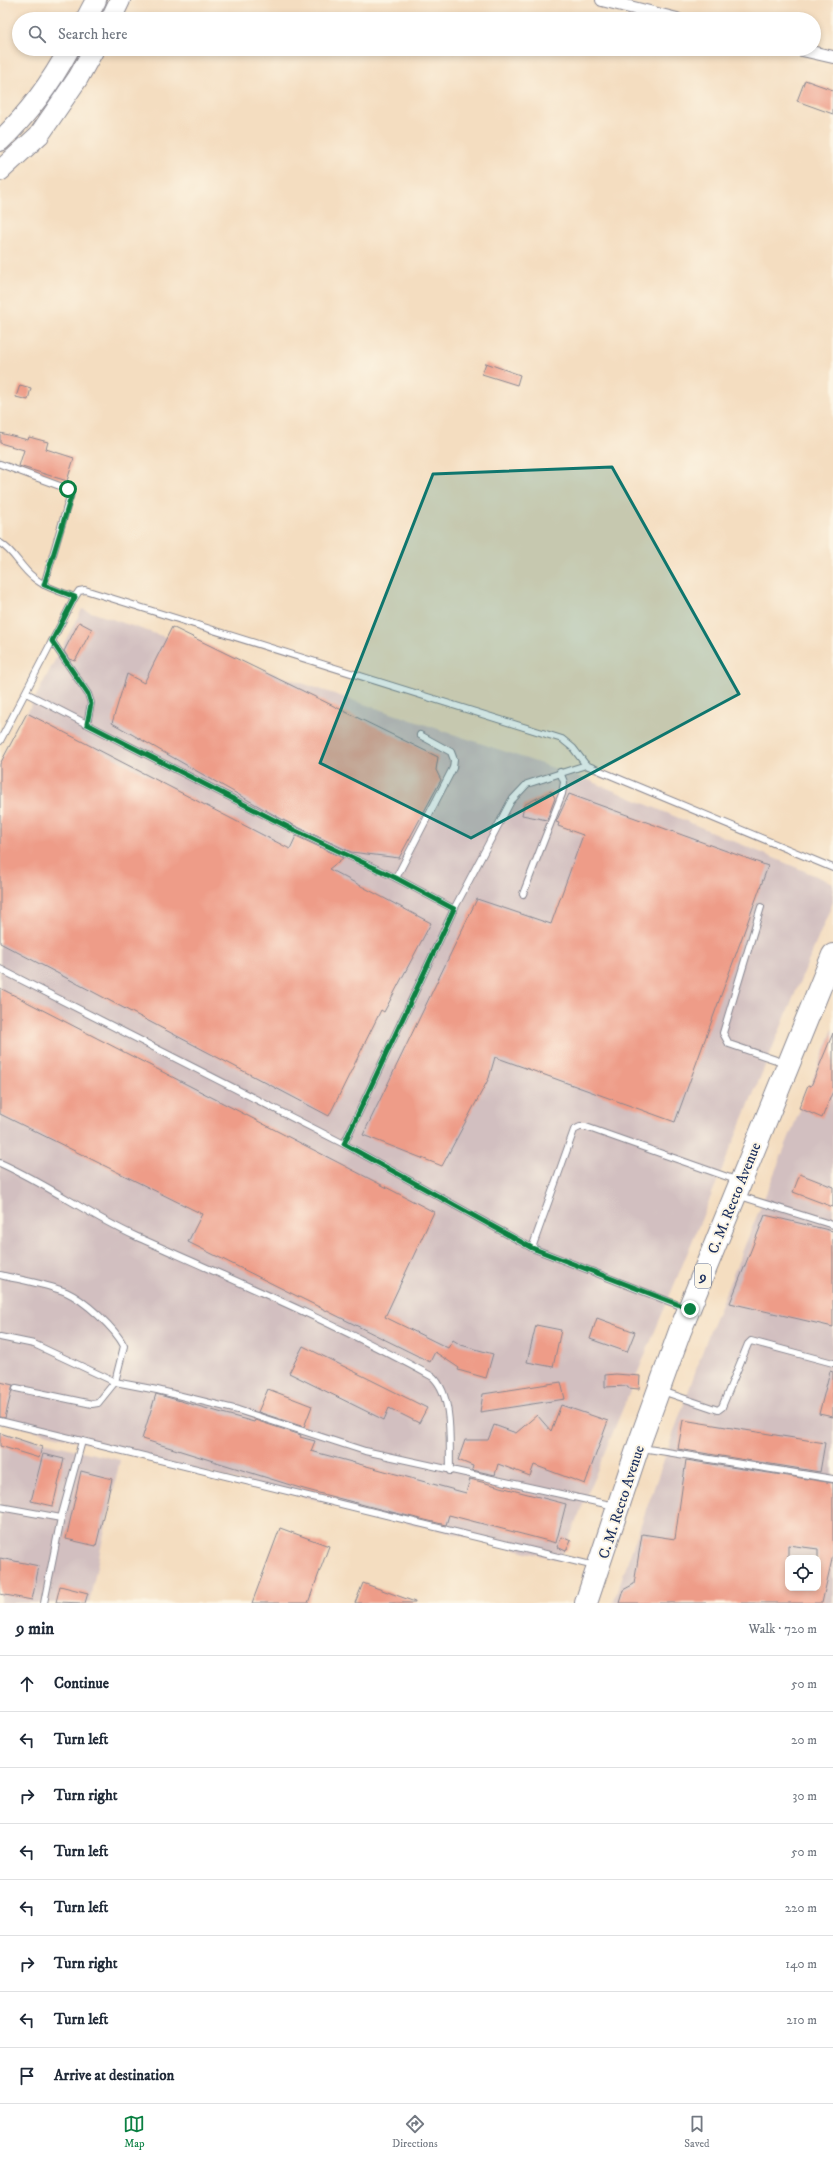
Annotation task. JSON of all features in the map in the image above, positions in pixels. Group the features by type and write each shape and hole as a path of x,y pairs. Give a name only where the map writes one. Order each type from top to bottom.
{"highway":[{"name":"C. M. Recto Avenue","path":"586,1603 638,1447 659,1390 690,1309 833,954"}],"main road":[{"path":"90,12 96,0"},
{"path":"114,12 120,0"},
{"path":"0,141 22,120 60,66 65,56"},
{"path":"0,171 38,134 78,78 90,56"}],"street":[{"path":"602,0 649,12"},
{"path":"821,54 833,57"}],"lane":[{"path":"0,464 68,489 71,493 44,585"},
{"path":"0,543 11,552 33,578 44,585 75,597"},
{"path":"0,741 75,597 79,591 85,590 562,739 573,748 586,765 833,868"},
{"path":"52,641 88,694 91,704 87,724"},
{"path":"26,693 318,842 396,878 454,909"},
{"path":"396,878 453,768 454,760 451,752 420,735"},
{"path":"344,1144 454,909 516,794 527,784 560,772 586,765"},
{"path":"523,894 562,794 564,782 560,772"},
{"path":"761,906 723,1033 729,1044 788,1064"},
{"path":"0,969 344,1144 532,1248 690,1309"},
{"path":"532,1248 574,1130 580,1127 586,1127 833,1225"},
{"path":"0,1163 27,1175 102,1219 135,1236 234,1280 351,1335 433,1377 440,1384 444,1392 448,1421 450,1471"},
{"path":"0,1274 65,1292 81,1301 108,1326 124,1346 115,1382 104,1398 98,1403 92,1404 16,1388"},
{"path":"0,1337 34,1344 115,1382 157,1390 238,1410 366,1451 450,1471 618,1507"},
{"path":"659,1390 718,1410 722,1407 748,1344 752,1341 833,1363"},
{"path":"0,1421 599,1566"},
{"path":"44,1603 61,1518 82,1441"},
{"path":"638,1447 833,1479"},
{"path":"0,1507 61,1518"}],"highlighted area":[{"path":"612,467 739,694 471,838 320,763 433,474"}],"shaded area":[{"path":"82,609 586,779 833,883 833,902 560,1560 0,1422 0,764"},
{"path":"833,1029 833,1603 613,1603 708,1336"},
{"path":"0,1432 120,1460 89,1603 0,1603"}],"building":[{"path":"805,80 833,90 833,114 797,101"},
{"path":"486,363 520,375 517,385 482,374"},
{"path":"20,385 31,388 28,400 16,397"},
{"path":"0,433 28,440 29,437 48,442 46,449 74,458 67,481 19,466 24,450 0,443"},
{"path":"79,622 92,629 75,661 69,659 64,651"},
{"path":"172,627 438,757 436,770 441,780 399,858 351,852 285,821 112,723 127,674 144,683"},
{"path":"27,713 290,849 296,836 343,858 329,869 431,923 384,1012 381,1010 329,1116 0,943 0,764"},
{"path":"551,791 555,798 547,820 522,815 524,805"},
{"path":"569,794 768,866 675,1122 495,1057 489,1078 442,1166 363,1135 477,899 551,924 583,835 558,826 559,823 556,822"},
{"path":"0,988 434,1212 385,1317 448,1348 453,1340 461,1345 493,1354 486,1378 458,1370 459,1368 435,1352 430,1362 188,1242 202,1214 0,1114"},
{"path":"833,1033 833,1091 822,1118 799,1108 808,1085 811,1086"},
{"path":"800,1174 833,1187 833,1207 793,1192"},
{"path":"765,1215 833,1231 833,1327 730,1303"},
{"path":"597,1318 635,1332 627,1352 590,1339"},
{"path":"536,1325 561,1330 553,1367 527,1362"},
{"path":"303,1346 427,1408 419,1423 389,1408 384,1420 289,1373"},
{"path":"830,1371 833,1372 833,1417 819,1414"},
{"path":"616,1374 640,1376 639,1389 628,1388 628,1386 605,1387 605,1375"},
{"path":"0,1382 13,1385 5,1418 0,1417"},
{"path":"561,1382 565,1399 480,1412 483,1394"},
{"path":"268,1389 312,1406 304,1427 258,1412"},
{"path":"156,1394 254,1422 255,1420 301,1435 300,1437 315,1441 311,1451 466,1493 470,1479 566,1504 556,1543 449,1515 446,1525 383,1510 300,1488 142,1439"},
{"path":"561,1405 608,1421 585,1484 534,1465 530,1476 498,1464 495,1475 472,1470 473,1466 458,1460 465,1440 488,1440 494,1425 516,1433 537,1415 551,1431"},
{"path":"683,1420 825,1443 820,1472 678,1449"},
{"path":"0,1433 42,1447 39,1458 0,1446"},
{"path":"43,1454 64,1459 53,1506 31,1501"},
{"path":"686,1460 833,1483 833,1555 822,1603 619,1603 623,1590 634,1584 642,1534 675,1539"},
{"path":"81,1471 112,1479 96,1546 66,1539"},
{"path":"280,1528 329,1546 308,1603 252,1603"},
{"path":"562,1537 571,1541 566,1551 557,1547"},
{"path":"0,1558 39,1566 32,1600 0,1594"},
{"path":"363,1583 415,1602 415,1603 355,1603"},
{"path":"60,1586 88,1593 85,1603 56,1602"}],"route":[{"path":"68,489 71,493 71,497 44,585 75,597 52,641 88,694 91,704 87,724 318,842 396,878 454,909 365,1102 344,1144 532,1248 690,1309"}]}
